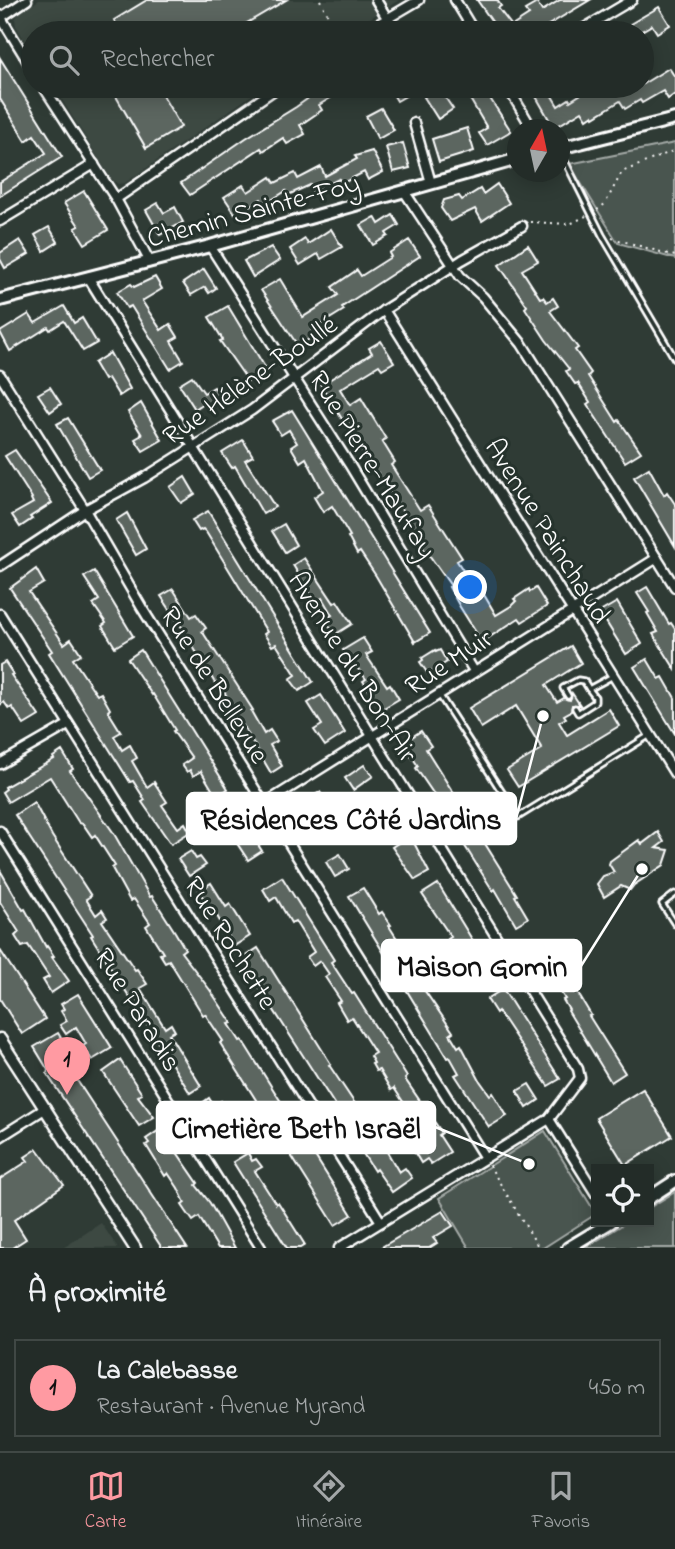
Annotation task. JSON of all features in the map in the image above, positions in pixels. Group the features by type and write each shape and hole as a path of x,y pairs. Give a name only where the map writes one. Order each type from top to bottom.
{"main road":[{"path":"570,147 675,120"},
{"name":"Chemin Sainte-Foy","path":"0,300 210,246 507,162"},
{"path":"654,1195 675,1181"},
{"path":"568,1248 603,1227"}],"street":[{"path":"21,51 0,17 27,0"},
{"path":"376,0 387,18"},
{"path":"382,21 419,0"},
{"path":"455,0 468,21"},
{"path":"596,21 632,0"},
{"path":"51,98 116,199 150,262"},
{"path":"116,199 263,98"},
{"path":"514,98 526,119"},
{"path":"414,123 431,183"},
{"path":"0,221 94,164"},
{"path":"404,191 460,276 483,297 522,344 675,587"},
{"name":"Rue Hélène-Boullé","path":"0,566 85,510 192,448 251,410 384,310 522,226"},
{"name":"Rue Pierre-Maufay","path":"210,246 294,377 474,671"},
{"name":"Avenue du Bon-Air","path":"88,277 570,1057 580,1078 549,1119"},
{"name":"Avenue Painchaud","path":"384,310 675,774"},
{"name":"Rue de Bellevue","path":"0,375 485,1158"},
{"name":"Rue Muir","path":"264,804 657,558"},
{"name":"Rue Rochette","path":"0,614 381,1222"},
{"path":"0,764 68,725"},
{"name":"Rue Paradis","path":"0,831 261,1248"},
{"path":"0,1039 135,1248"},
{"path":"0,1137 46,1108"},
{"path":"339,1248 549,1119 591,1186"}],"lane":[{"path":"570,171 602,235 675,359"},
{"path":"589,689 613,676"},
{"path":"568,696 562,688 578,680 584,681 596,697 595,702 578,713 575,708"},
{"path":"438,695 518,817 650,735"},
{"path":"675,894 662,904 675,924"}],"path":[{"path":"320,0 328,17"},
{"path":"522,226 533,222 570,224 604,206 622,172 675,150"},
{"path":"602,235 675,256"},
{"path":"485,1158 539,1248"}],"shaded area":[{"path":"39,0 399,0 366,21 21,21 21,35 15,19 19,13"},
{"path":"61,98 248,98 125,183 118,184 112,180"},
{"path":"675,143 675,259 618,243 570,164"},
{"path":"545,1131 591,1206 591,1217 543,1248 469,1248 439,1198"},
{"path":"675,1192 675,1248 585,1248 619,1227 654,1227 654,1205"},
{"path":"101,1223 118,1248 63,1248"}],"building":[{"path":"147,0 286,0 250,21 114,20"},
{"path":"477,0 497,0 501,6 498,8 508,21 492,21"},
{"path":"560,0 590,0 555,21 520,21 529,15 525,10 537,3 542,11"},
{"path":"659,7 670,25 657,33 654,21 635,21"},
{"path":"0,58 21,92 21,98 25,98 62,157 0,196 0,182 46,153 34,135 26,141 0,99"},
{"path":"669,68 675,77 675,94 668,99 663,91 654,96 654,77"},
{"path":"117,98 164,98 181,127 146,148"},
{"path":"309,98 330,98 319,105 322,110 300,125 305,134 287,144 283,138 263,151 261,148 190,195 181,183 246,138"},
{"path":"425,98 446,98 453,109 438,119"},
{"path":"469,98 490,98 507,125 507,133 487,145 479,133 487,128"},
{"path":"537,98 553,98 558,106 569,99 651,98 642,103 640,100 625,109 620,101 587,119 582,111 569,119 549,119"},
{"path":"381,108 394,130 378,139 366,116"},
{"path":"467,128 474,151 439,162 432,139"},
{"path":"403,143 410,168 393,172 386,147"},
{"path":"372,151 383,172 368,180 364,172 341,184 339,179 313,192 310,185 288,195 286,191 265,204 261,199 236,215 224,197 243,185 248,192 271,177 275,183 295,173 298,179 321,167 325,176 357,159 355,156"},
{"path":"497,184 509,203 482,221 475,209 450,221 441,208 444,200 459,196 462,200 480,189 483,194"},
{"path":"84,191 108,230 85,244 75,228 79,226 64,203"},
{"path":"158,203 164,213 175,207 183,222 160,235 146,210"},
{"path":"393,215 399,225 373,245 361,225 375,217 379,224"},
{"path":"49,227 58,242 44,251 35,235"},
{"path":"331,229 342,247 321,259 318,254 300,265 290,249 305,239 308,244"},
{"path":"20,240 29,254 5,268 0,253"},
{"path":"409,240 420,256 342,307 344,310 312,330 316,335 298,346 261,290 280,279 303,317 338,295 332,287 357,270 361,276 391,257 389,253"},
{"path":"528,245 538,261 522,270 540,298 543,297 547,302 553,298 558,306 550,311 578,348 575,350 591,373 588,376 617,422 619,420 641,452 625,462 587,404 590,402 578,383 575,384 566,371 569,369 546,340 499,265"},
{"path":"271,247 280,260 253,277 244,261"},
{"path":"204,269 216,288 209,293 205,287 191,295 183,283"},
{"path":"155,277 162,289 142,301 161,330 170,324 178,337 171,341 183,361 170,369 131,306 127,308 117,292 131,284 134,287"},
{"path":"64,306 74,323 82,318 97,343 83,351 64,321 50,330 48,327 10,351 0,332 29,314 35,323"},
{"path":"228,306 266,369 248,381 220,341 223,340 209,317"},
{"path":"381,341 394,362 382,369 379,365 340,389 350,405 361,398 386,439 382,441 395,462 391,465 420,510 428,505 462,558 457,561 479,595 483,593 496,615 511,606 516,601 514,599 529,589 530,592 536,588 547,606 522,622 519,618 482,642 460,607 449,587 451,586 426,553 407,518 378,473 376,474 321,385 372,353 369,348"},
{"path":"110,353 130,389 119,396 108,378 104,380 94,363"},
{"path":"192,376 204,393 214,387 222,399 208,408 204,403 195,409 179,384"},
{"path":"50,387 61,404 50,412 38,394"},
{"path":"141,403 162,440 143,451 135,439 142,435 128,412"},
{"path":"292,410 430,633 415,642 376,576 360,552 357,554 348,537 350,536 332,506 323,512 314,497 323,491 306,458 300,462 291,447 297,443 289,430 281,435 272,421"},
{"path":"68,418 100,470 88,477 57,424"},
{"path":"243,440 253,456 245,460 275,507 263,514 235,466 232,468 222,453"},
{"path":"15,450 52,503 20,527 12,515 33,503 5,456"},
{"path":"649,468 664,495 667,492 675,504 675,546 634,477"},
{"path":"185,477 195,494 181,503 170,487"},
{"path":"208,511 313,682 299,691 290,679 296,675 276,644 272,646 264,634 267,632 206,532 203,529 199,531 192,520"},
{"path":"127,513 146,549 136,555 116,520"},
{"path":"284,524 296,545 285,552 272,531"},
{"path":"304,558 334,603 337,601 352,624 336,634 324,619 332,615 322,598 315,602 293,565"},
{"path":"36,569 44,583 29,592 64,644 71,639 81,654 73,659 97,695 101,693 110,709 108,711 121,732 114,736 122,750 130,745 137,758 132,761 147,787 154,782 167,802 162,805 178,828 185,823 190,832 171,844 142,802 145,800 133,781 130,782 49,653 52,651 10,588"},
{"path":"94,571 133,636 115,647 102,626 106,623 93,604 99,600 84,577"},
{"path":"647,587 669,624 675,629 675,669 653,634 658,632 637,593"},
{"path":"173,589 191,617 196,614 206,628 202,631 253,710 251,711 264,734 270,730 277,741 270,745 282,766 271,773 239,719 237,720 227,705 231,703 221,687 218,688 161,596"},
{"path":"617,602 642,644 626,654 600,612"},
{"path":"363,638 372,652 366,655 399,699 382,709 363,681 366,679 343,650"},
{"path":"571,646 581,663 546,685 557,702 564,698 570,700 572,693 580,705 572,705 571,711 564,715 566,718 559,722 567,735 609,709 619,726 518,787 507,770 542,749 516,706 481,728 469,708"},
{"path":"141,650 228,789 216,796 201,771 193,776 190,770 187,772 182,765 192,758 128,659"},
{"path":"435,650 440,650 447,662 428,674 420,662"},
{"path":"647,659 659,679 663,677 675,698 675,734 634,667"},
{"path":"5,662 39,716 24,725 12,707 9,709 4,702 0,705 0,665"},
{"path":"321,695 345,733 325,746 314,730 322,725 308,703"},
{"path":"421,731 431,746 426,749 517,895 515,896 528,918 516,925 416,768 418,766 403,743"},
{"path":"62,751 73,769 70,771 113,832 150,897 152,896 175,932 185,949 181,952 232,1023 229,1024 244,1043 352,1215 335,1225 220,1043 223,1041 205,1014 203,1015 169,960 165,962 160,954 163,953 146,926 150,923 134,899 130,901 112,868 115,866 95,835 92,837 83,824 79,823 50,777 8,802 2,792 5,787 54,759 53,757"},
{"path":"364,765 373,776 353,790 345,778"},
{"path":"320,792 326,802 301,818 294,808"},
{"path":"34,802 52,836 91,896 86,899 96,915 102,910 107,918 102,921 147,984 140,988 165,1028 171,1024 175,1031 169,1034 201,1086 190,1093 15,815"},
{"path":"234,811 262,851 248,860 221,819"},
{"path":"658,832 664,842 656,848 669,850 664,865 630,890 621,886 604,897 597,884 603,876 614,872 610,861 639,840 642,844"},
{"path":"410,835 429,872 415,880 392,847"},
{"path":"191,851 196,859 200,857 206,865 189,876 178,859"},
{"path":"340,854 349,869 335,877 326,862"},
{"path":"0,870 69,981 51,993 43,980 49,977 28,945 22,947 15,936 19,932 0,902"},
{"path":"282,877 334,960 331,962 352,994 354,993 407,1077 405,1079 442,1133 439,1135 450,1152 431,1164 427,1159 421,1163 415,1153 430,1143 394,1088 391,1090 379,1070 376,1071 370,1056 375,1053 352,1017 347,1020 337,1003 341,1001 325,977 329,974 320,961 313,966 307,957 314,952 295,921 291,923 276,897 270,901 263,889"},
{"path":"211,883 226,907 230,904 250,936 234,946 213,909 211,910 199,891"},
{"path":"438,884 473,941 456,952 448,939 451,937 422,894"},
{"path":"363,888 379,914 382,912 391,925 389,926 406,953 401,956 453,1032 450,1034 458,1047 461,1045 480,1081 490,1095 493,1093 507,1116 489,1127 455,1075 459,1073 450,1057 448,1058 349,896"},
{"path":"258,948 331,1064 329,1065 374,1132 365,1137 374,1151 383,1145 399,1172 405,1168 412,1178 392,1192 376,1169 374,1171 345,1125 347,1124 241,959"},
{"path":"0,950 45,1019 22,1034 0,999"},
{"path":"557,953 578,985 574,987 591,1015 589,1016 625,1073 611,1082 542,962"},
{"path":"503,989 560,1079 548,1086 498,1011 496,1013 487,999"},
{"path":"78,994 112,1048 92,1060 76,1027 66,1034 60,1025 67,1021 61,1011 64,1009 61,1004"},
{"path":"58,1033 66,1046 59,1053 187,1248 162,1248 47,1074 48,1070 34,1047"},
{"path":"120,1060 142,1094 138,1096 154,1117 139,1126 103,1072"},
{"path":"529,1084 539,1100 527,1108 517,1091"},
{"path":"643,1089 672,1136 624,1164 596,1118"},
{"path":"209,1098 214,1106 221,1101 245,1140 225,1150 198,1106"},
{"path":"161,1129 198,1183 196,1185 210,1203 235,1248 218,1248 199,1217 193,1221 182,1205 185,1203 178,1188 168,1173 165,1176 146,1145 149,1143 146,1139"},
{"path":"37,1149 64,1185 14,1220 26,1239 12,1248 0,1248 0,1179 28,1161 25,1157"},
{"path":"248,1153 252,1161 256,1159 262,1167 255,1171 305,1245 300,1248 287,1248 233,1162"},
{"path":"443,1211 453,1226 433,1238 437,1243 429,1248 380,1248"}],"place":[{"name":"Résidences Côté Jardins","path":"543,716"},
{"name":"Maison Gomin","path":"642,869"},
{"name":"La Calebasse","path":"67,1095"},
{"name":"Cimetière Beth Israël","path":"529,1164"}]}
